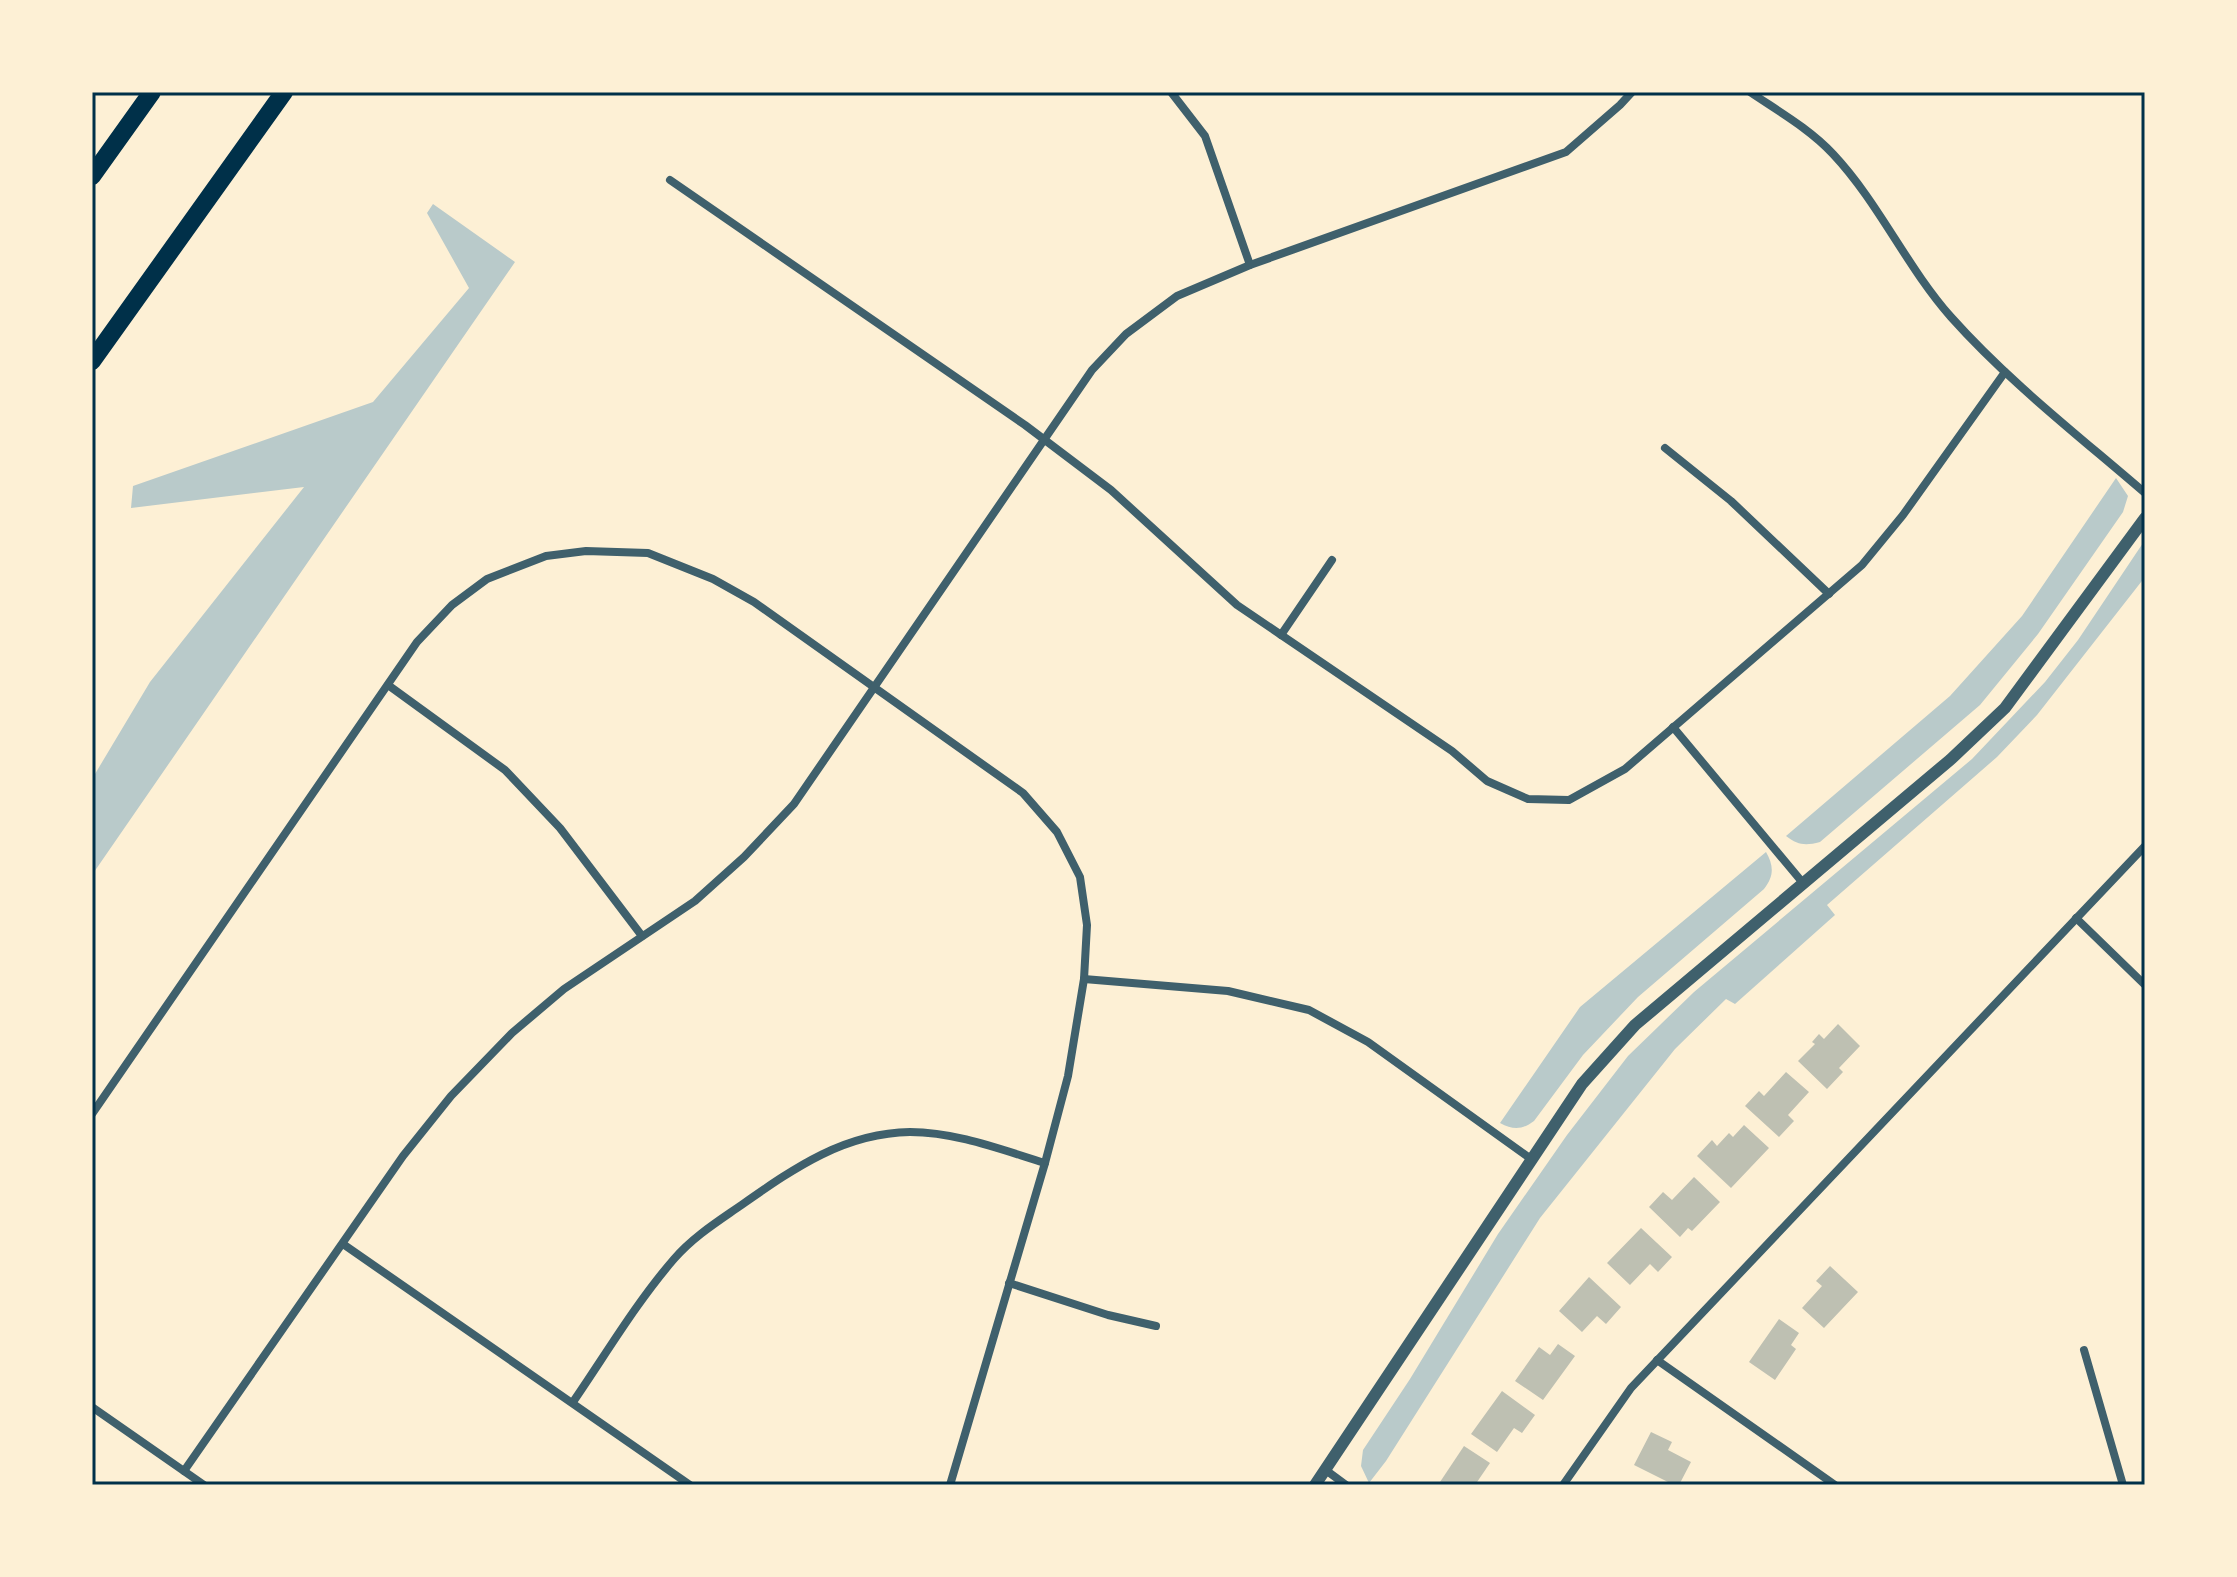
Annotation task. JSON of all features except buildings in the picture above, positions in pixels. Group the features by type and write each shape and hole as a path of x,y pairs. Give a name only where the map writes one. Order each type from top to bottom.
{"highway":[{"path":"92,176 152,92"},
{"path":"92,361 284,92"}],"street":[{"path":"1171,92 1205,136 1250,265"},
{"path":"184,1471 403,1156 451,1096 512,1033 564,989 695,901 744,857 784,815 1092,370 1126,334 1177,296 1250,265 1566,152 1632,92"},
{"path":"1750,92 1803,128 1832,153 1883,217 1911,267 1950,316 2005,372 2145,493"},
{"path":"670,180 1111,490 1237,605 1452,751 1487,781 1528,799 1569,800 1625,769 1862,565 1903,515 2005,372"},
{"path":"1665,448 1731,501 1829,594"},
{"path":"1315,1485 1582,1084 1635,1025 1950,760 2005,708 2145,518"},
{"path":"92,1114 417,642 452,605 487,579 546,556 586,551 648,553 713,579 754,602 1023,793 1057,832 1080,877 1087,925 1084,979 1068,1076 950,1485"},
{"path":"1281,635 1332,560"},
{"path":"388,685 505,770 560,828 642,936"},
{"path":"1673,727 1803,883"},
{"path":"1563,1485 1631,1388 2145,846"},
{"path":"2076,918 2145,985"},
{"path":"1084,979 1228,991 1309,1010 1368,1042 1531,1159"},
{"path":"573,1402 658,1278 686,1246 802,1163 845,1143 875,1135 910,1132 966,1140 1045,1163"},
{"path":"343,1244 690,1485"},
{"path":"1009,1283 1108,1315 1156,1326"},
{"path":"2084,1350 2123,1485"},
{"path":"1657,1360 1835,1485"},
{"path":"92,1407 204,1485"},
{"path":"1327,1471 1346,1485"}],"shaded area":[{"path":"433,204 515,262 92,875 92,779 150,682 304,487 131,508 133,486 373,402 469,288 427,213"},
{"path":"2116,478 2128,496 2123,512 2038,634 1980,705 1820,842 1802,844 1786,836 1950,696 2022,616"},
{"path":"2145,540 2145,577 2037,715 1997,757 1827,905 1835,915 1735,1004 1726,999 1675,1049 1540,1218 1369,1483 1361,1466 1363,1450 1498,1234 1567,1135 1628,1056 1694,992 1972,759 2045,682 2078,640"},
{"path":"1766,852 1772,871 1764,889 1638,997 1583,1055 1534,1121 1517,1128 1500,1123 1580,1007"}]}
